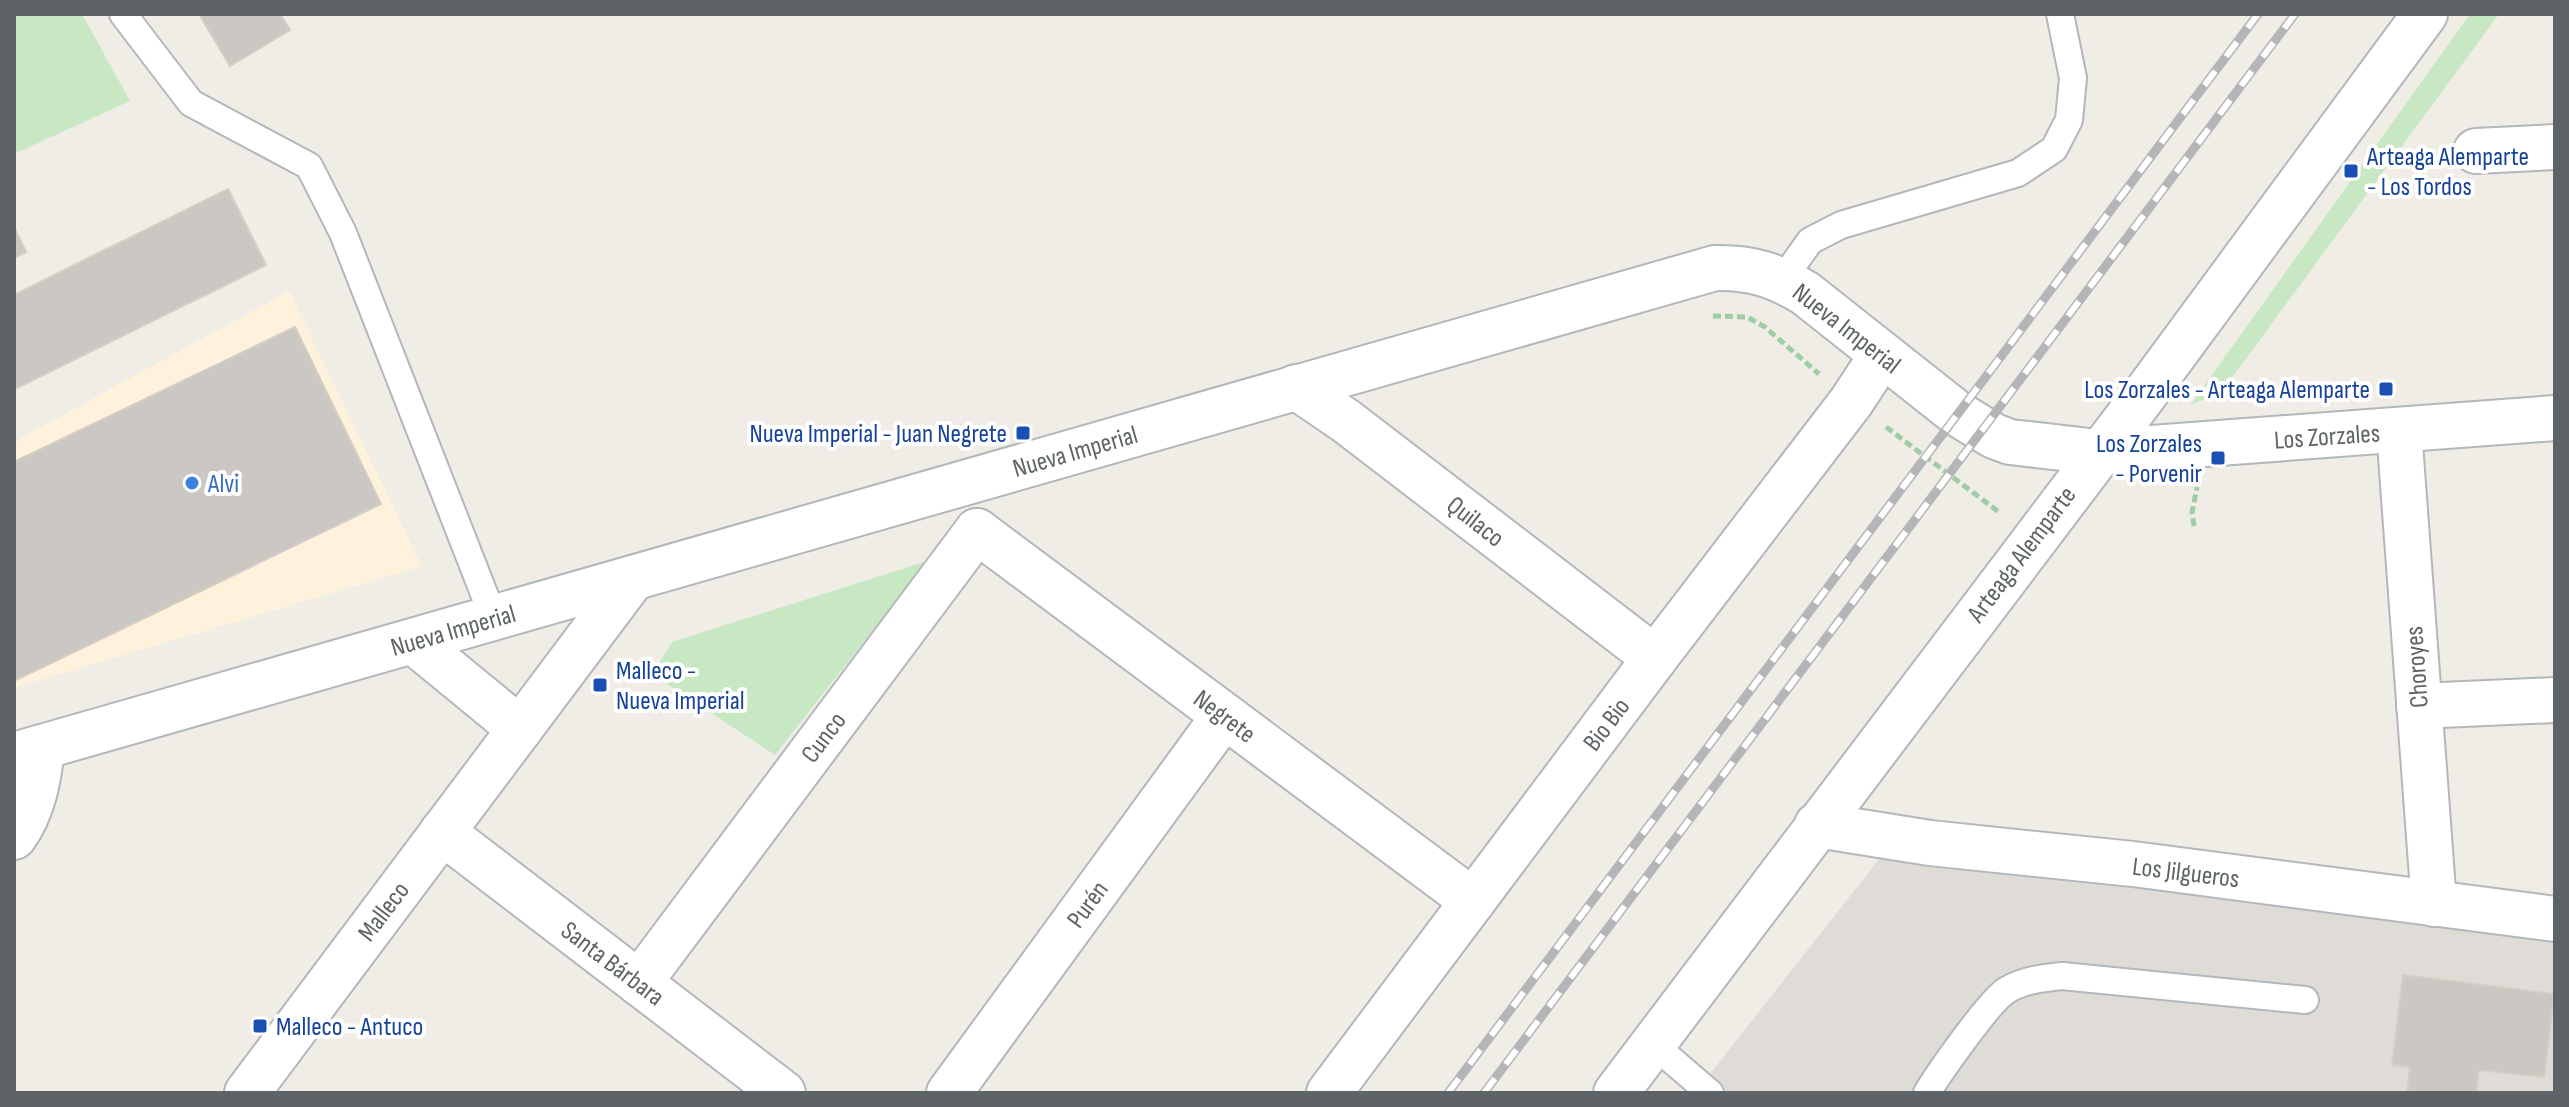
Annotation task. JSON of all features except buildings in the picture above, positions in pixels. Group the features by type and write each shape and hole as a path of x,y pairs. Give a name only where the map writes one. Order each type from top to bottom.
{"street":[{"name":"Arteaga Alemparte","path":"1616,1093 2098,452 2145,394 2425,14"},
{"path":"2476,151 2555,147"},
{"name":"Nueva Imperial","path":"28,751 1694,272 1737,267 1783,279 1958,414 1994,436 2010,442 2098,452"},
{"name":"Bio Bio","path":"1329,1093 1851,402 1882,355"},
{"name":"Quilaco","path":"1296,387 1346,421 1655,658"},
{"name":"Los Zorzales","path":"2098,452 2555,418"},
{"name":"Choroyes","path":"2399,430 2434,904"},
{"path":"963,483 977,531"},
{"name":"Negrete","path":"977,531 1473,901"},
{"name":"Cunco","path":"639,983 977,531"},
{"name":"Malleco","path":"257,1089 442,832 633,578"},
{"path":"414,642 520,729"},
{"path":"2419,706 2555,700"},
{"name":"Purén","path":"949,1093 1224,716"},
{"path":"14,837 21,828 39,780 28,751"},
{"name":"Los Jilgueros","path":"1817,825 1930,843 2133,864 2555,919"},
{"name":"Santa Bárbara","path":"442,832 783,1093"}],"lane":[{"path":"123,14 191,103 309,166 343,233 494,619"},
{"path":"1783,279 1810,241 1841,225 2018,173 2054,149 2069,120 2073,78 2060,14"},
{"path":"1927,1093 2005,991 2031,980 2062,976 2305,1000"},
{"path":"1653,1044 1710,1093"}],"shaded area":[{"name":"Alvi","path":"289,291 422,566 14,688 14,442"},
{"path":"1906,825 2555,927 2555,1093 1695,1093"}],"green space":[{"path":"14,14 82,14 130,101 14,154"},
{"path":"2470,14 2499,14 2220,394 2191,404"},
{"path":"927,561 775,755 652,674 672,642"}],"railway":[{"path":"1448,1093 2258,14"},
{"path":"1484,1093 2295,14"}],"place":[{"name":"Arteaga Alemparte - Los Tordos","path":"2351,171"},
{"name":"Los Zorzales - Arteaga Alemparte","path":"2386,389"},
{"name":"Nueva Imperial - Juan Negrete","path":"1023,433"},
{"name":"Los Zorzales - Porvenir","path":"2218,458"},
{"name":"Alvi","path":"192,483"},
{"name":"Malleco - Nueva Imperial","path":"600,685"},
{"name":"Malleco - Antuco","path":"260,1026"}]}
